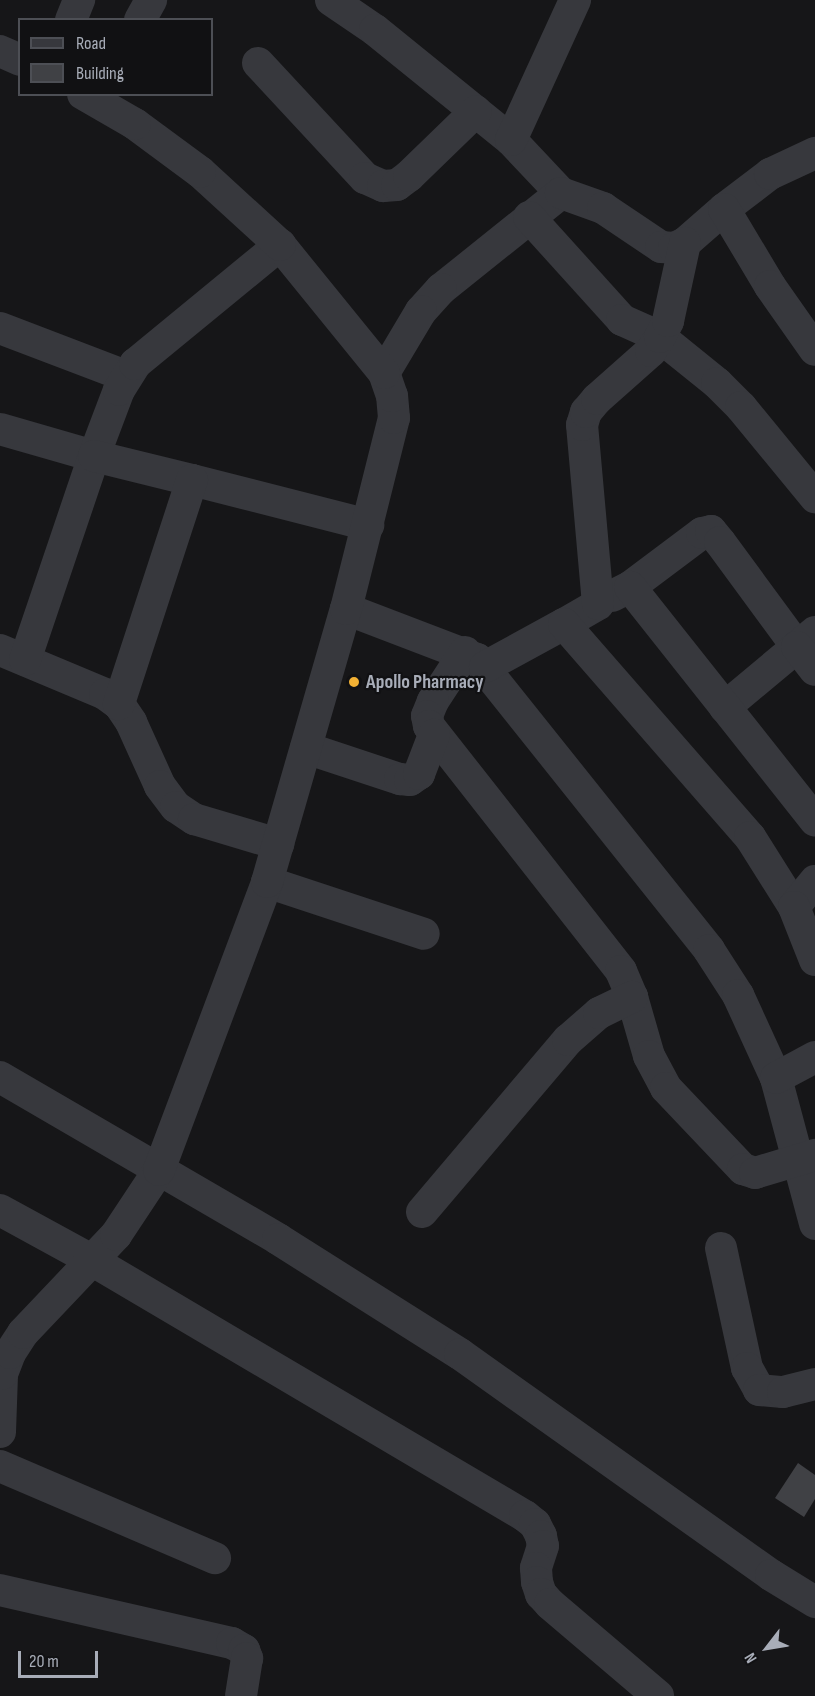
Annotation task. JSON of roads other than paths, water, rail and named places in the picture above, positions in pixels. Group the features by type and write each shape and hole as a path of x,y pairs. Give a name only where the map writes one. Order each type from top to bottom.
{"street":[{"path":"72,18 79,0"},
{"path":"141,18 151,0"},
{"path":"331,0 375,30 511,140 561,193 603,208 661,247 674,248 685,243 724,209 770,174 815,153"},
{"path":"511,140 575,0"},
{"path":"0,51 18,59"},
{"path":"258,63 366,178 383,186 397,185 409,176 476,111"},
{"path":"0,1432 1,1374 10,1353 23,1333 93,1261 135,1209 159,1170 267,882 346,609 394,418 392,396 384,373 280,244 200,172 95,98"},
{"path":"384,373 421,311 441,289 561,193"},
{"path":"724,209 770,286 815,350"},
{"path":"530,217 622,320 660,337 717,383 741,407 815,497"},
{"path":"598,604 582,425 586,412 597,399 651,351 660,337 668,321 685,243"},
{"path":"278,844 194,819 176,807 160,786 131,722 119,704 105,694 13,655 126,376 135,364 280,244"},
{"path":"0,328 126,376"},
{"path":"0,429 94,456 368,525"},
{"path":"119,704 192,480"},
{"path":"725,707 809,649 711,531 702,533 630,587 564,624 475,660 433,701 427,716 434,735 611,957 632,997 649,1056 666,1088 743,1169 755,1173 808,1158"},
{"path":"630,587 815,820"},
{"path":"346,609 475,660 710,950 738,995 776,1078 808,1158 815,1224"},
{"path":"564,624 750,837 794,907 815,960"},
{"path":"306,748 400,779 410,780 419,774 434,735"},
{"path":"794,907 815,881"},
{"path":"267,882 424,934"},
{"path":"422,1212 568,1040 599,1013 632,997"},
{"path":"776,1078 815,1057"},
{"path":"0,1077 279,1239 460,1354 771,1575 815,1602"},
{"path":"0,1210 93,1261 525,1516 534,1524 541,1536 543,1546 536,1568 541,1594 658,1696"},
{"path":"721,1248 747,1368 759,1390 783,1392 815,1384"},
{"path":"0,1466 215,1558"},
{"path":"0,1590 232,1643 244,1650 247,1658 241,1696"}],"place":[{"name":"Apollo Pharmacy","path":"354,682"}]}
